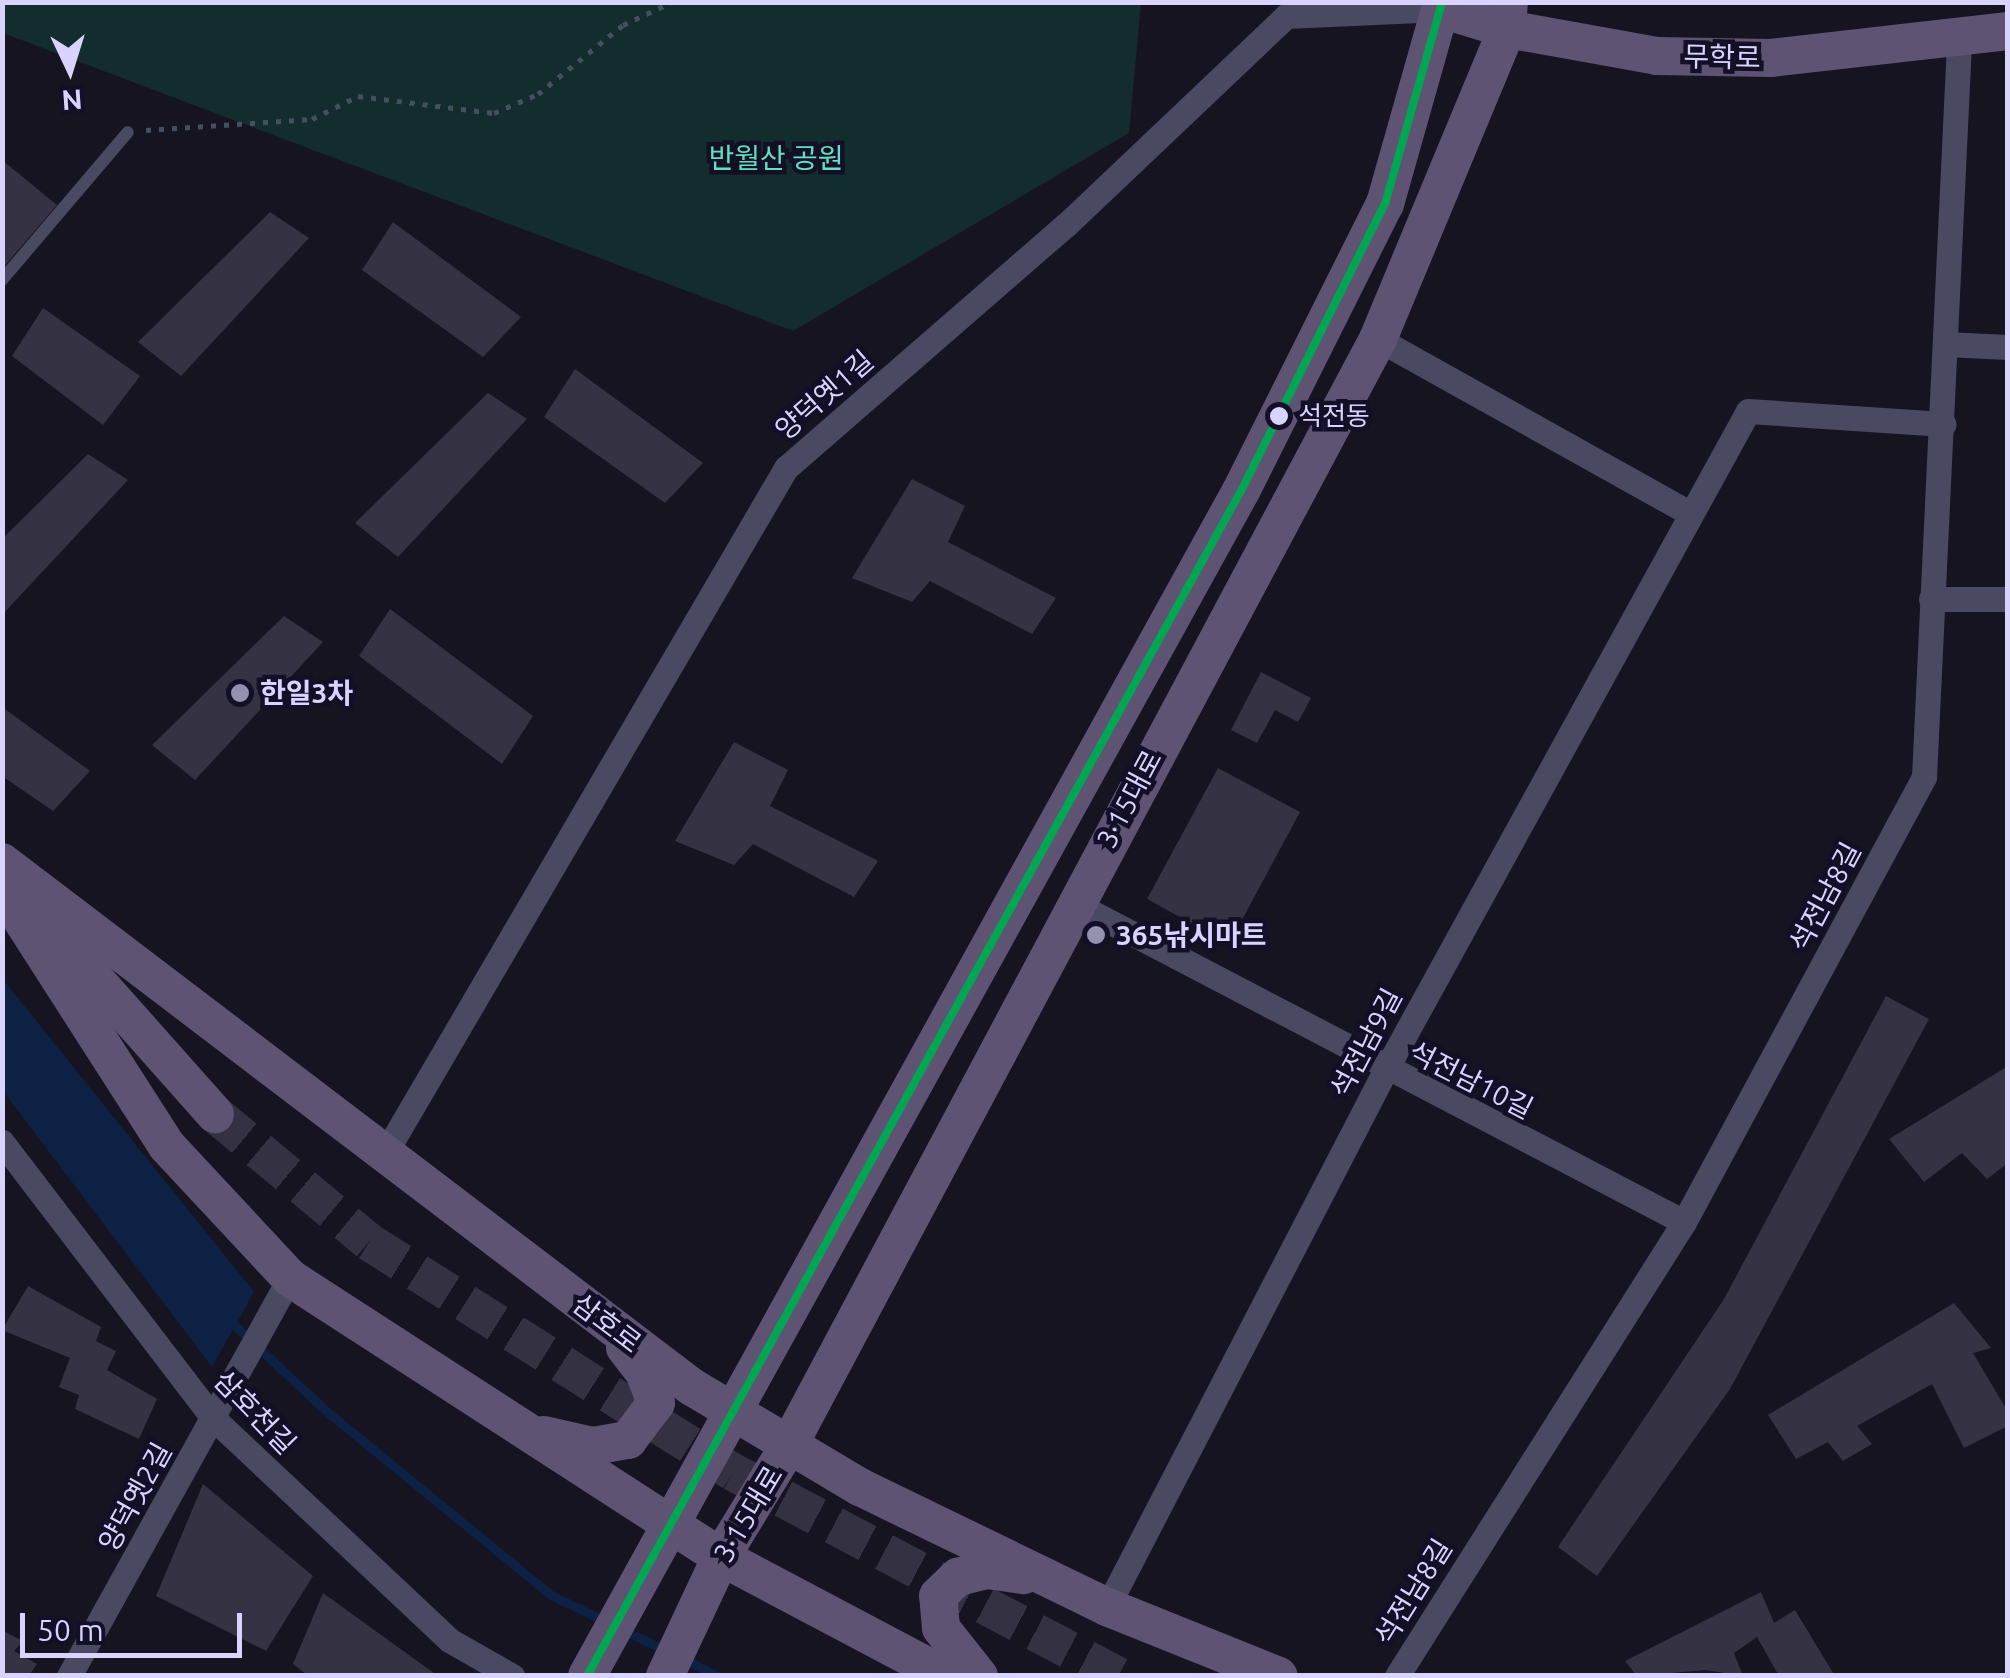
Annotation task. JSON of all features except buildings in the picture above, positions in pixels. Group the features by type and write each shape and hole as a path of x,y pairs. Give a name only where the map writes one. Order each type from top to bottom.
{"main road":[{"name":"무학로","path":"1442,6 1508,16 1657,56 1771,58 1959,42 2008,32"},
{"name":"3·15대로","path":"587,1676 666,1540 1241,491 1385,204 1442,6"},
{"name":"3·15대로","path":"664,1676 716,1568 789,1445 1074,903 1378,340 1508,16"},
{"name":"삼호로","path":"2,862 602,1319 735,1412 860,1487 1051,1580 1107,1607 1279,1676"},
{"path":"2,874 215,1114"},
{"path":"2,889 167,1146 284,1290 522,1430 666,1540 716,1568 946,1676"},
{"path":"522,1430 593,1446 628,1440 656,1402 644,1372 602,1319"},
{"path":"979,1676 942,1628 938,1596 958,1576 988,1570 1051,1580"}],"street":[{"name":"양덕옛1길","path":"384,1154 786,468 1067,224 1286,16 1442,6"},
{"name":"석전남8길","path":"1396,1676 1684,1222 1924,777 1930,599 1944,424 1959,42"},
{"path":"1378,340 1687,512"},
{"path":"1945,344 2008,347"},
{"name":"석전남9길","path":"1107,1607 1385,1070 1687,512 1748,411 1944,424"},
{"path":"1930,599 2008,600"},
{"name":"석전남10길","path":"1074,903 1385,1070 1684,1222"},
{"name":"삼호천길","path":"2,1142 218,1409 449,1640 512,1676"},
{"name":"양덕옛2길","path":"69,1676 284,1290"}],"lane":[{"path":"2,280 128,132"}],"path":[{"path":"128,132 312,119 358,96 494,113 538,94 623,25 672,2"}],"green space":[{"name":"반월산 공원","path":"2,3 1141,3 1129,133 793,331 3,33"}],"water":[{"path":"2,978 254,1292 212,1367 3,1091"}],"waterway":[{"path":"230,1321 325,1410 551,1595 607,1622"},
{"path":"625,1631 665,1650"},
{"path":"684,1659 717,1676"}],"tunnel":[{"path":"215,1114 369,1242 733,1472 1118,1676"}],"transit line":[{"path":"587,1676 1241,491 1385,204 1442,2"}],"place":[{"name":"석전동","path":"1279,416"},
{"name":"한일3차","path":"240,693"},
{"name":"365낚시마트","path":"1096,935"}]}
